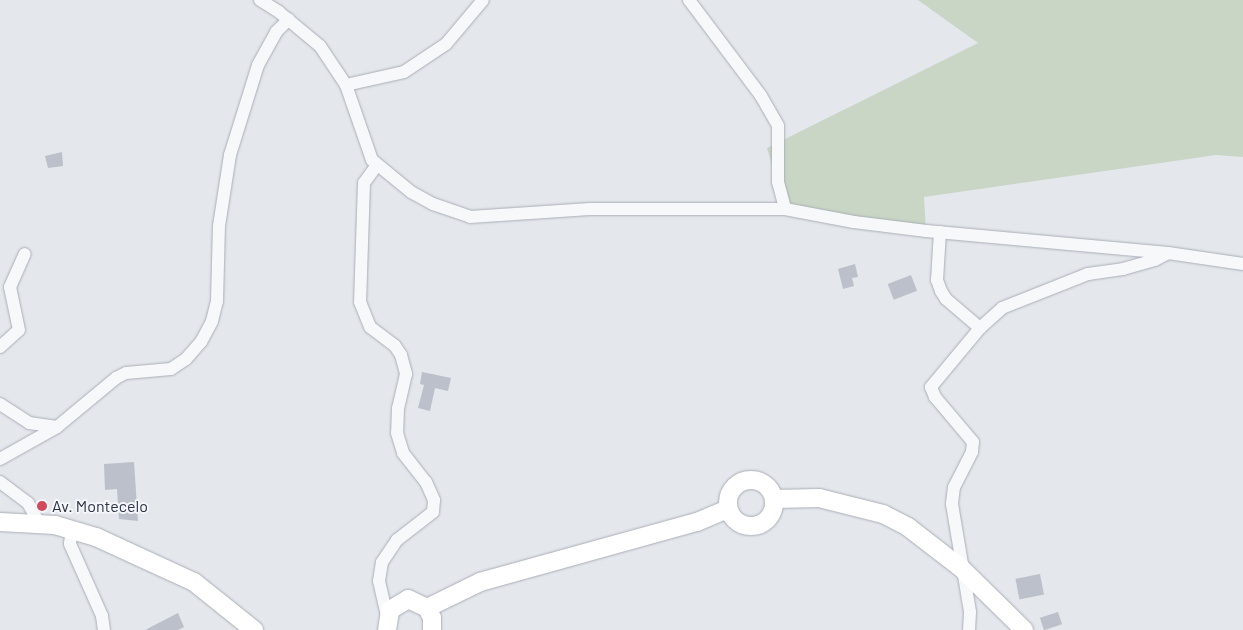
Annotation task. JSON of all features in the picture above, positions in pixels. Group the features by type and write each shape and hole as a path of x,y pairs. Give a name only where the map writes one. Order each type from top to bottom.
{"street":[{"path":"260,0 289,19 320,46 346,85 372,160 410,192 433,204 470,217 590,209 785,209 854,222 940,232 1168,253 1243,264"},
{"path":"346,85 404,72 446,44 484,0"},
{"path":"688,0 761,96 778,126 778,182 785,209"},
{"path":"0,459 57,427 116,378 126,373 171,369 186,359 201,342 212,321 217,301 219,226 230,155 258,65 276,32 289,19"},
{"path":"377,164 364,183 360,302 370,327 395,346 402,355 406,374 398,408 397,433 403,453 426,482 434,500 433,512 397,540 382,562 379,574 383,590 386,626"},
{"path":"940,232 938,280 941,291 980,328"},
{"path":"962,630 969,630 970,612 960,567 952,504 954,487 972,452 972,442 934,397 931,387 980,328 1002,308 1088,274 1123,269 1155,260 1168,253"},
{"path":"0,347 19,330 10,287 25,254"},
{"path":"0,404 29,423 57,427"},
{"path":"746,480 767,485 774,498 772,514 760,525 744,526 732,516 728,509 733,488 746,480"},
{"path":"0,482 28,503 39,523"},
{"path":"774,498 819,498 883,514 908,528 960,567 1024,630"},
{"path":"427,608 480,582 697,522 728,509"},
{"path":"0,522 39,523 72,528 182,576 254,630"},
{"path":"72,528 70,544 102,616 104,630"},
{"path":"383,590 401,601 415,600 427,608 432,618 432,630"},
{"path":"386,626 401,601"}],"green space":[{"path":"918,0 1243,0 1243,157 1216,155 924,197 926,231 785,209 767,148 978,43"}],"building":[{"path":"62,152 63,166 48,168 45,156"},
{"path":"855,264 858,277 852,278 854,286 843,289 838,269"},
{"path":"911,275 917,291 894,300 888,284"},
{"path":"422,372 451,378 448,391 435,388 430,411 418,408 424,385 420,384"},
{"path":"134,462 138,521 119,519 117,489 105,490 104,464"},
{"path":"1040,574 1044,595 1019,599 1015,579"},
{"path":"1058,612 1062,624 1044,630 1040,618"},
{"path":"178,613 184,627 178,630 145,630"}],"place":[{"name":"Av. Montecelo","path":"42,506"}]}
